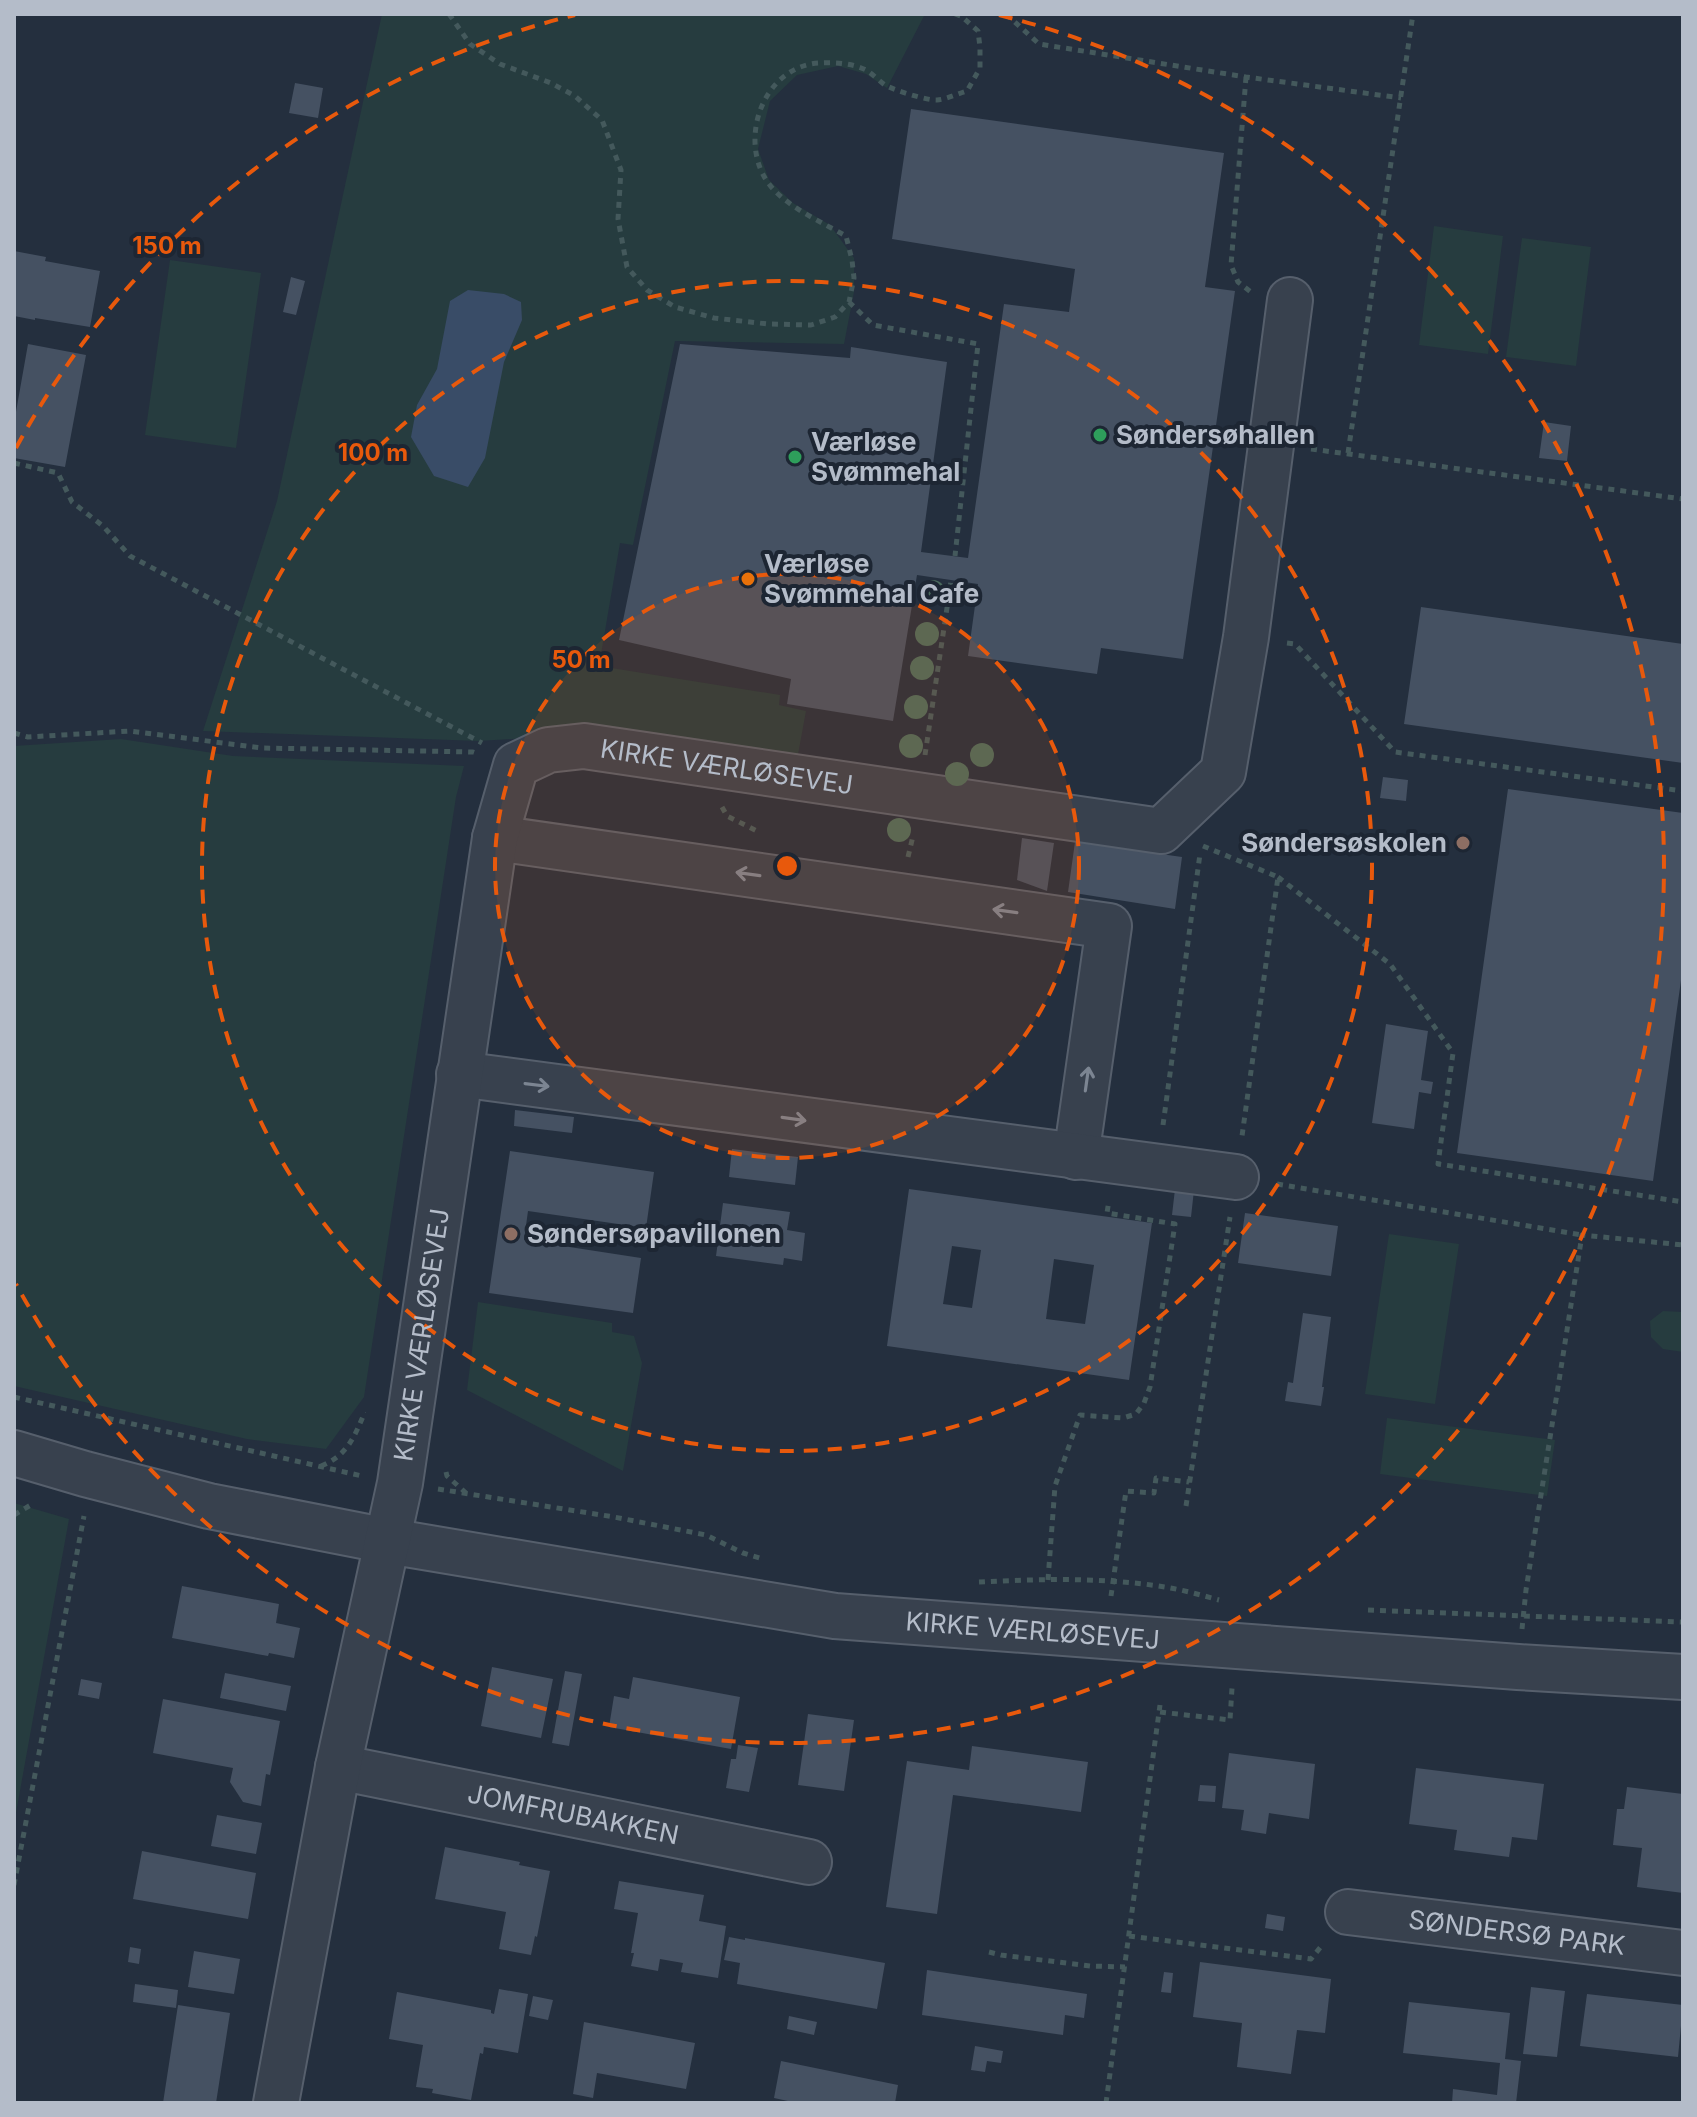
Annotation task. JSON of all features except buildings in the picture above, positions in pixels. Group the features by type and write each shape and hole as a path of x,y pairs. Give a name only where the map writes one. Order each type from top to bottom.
{"street":[{"path":"1161,831 1223,772 1246,637 1290,300"},
{"name":"KIRKE VÆRLØSEVEJ","path":"388,1541 402,1469 495,838 516,765 548,750 584,746 1161,831"},
{"path":"495,838 1109,926 1116,1162"},
{"path":"459,1074 1236,1177"},
{"name":"KIRKE VÆRLØSEVEJ","path":"14,1453 209,1506 388,1541 835,1616 1683,1677"},
{"path":"276,2103 338,1767 388,1541"},
{"name":"JOMFRUBAKKEN","path":"338,1767 809,1862"},
{"name":"SØNDERSØ PARK","path":"1348,1912 1683,1953"}],"path":[{"path":"449,14 470,44 500,64 551,83 575,96 602,120 621,170 618,219 627,267 647,290 675,307 714,318 811,325 835,317 849,302 854,278 846,236 794,206 773,189 759,167 756,154 754,141 758,115 770,91 790,73 815,63 841,62 867,70 888,87 935,101 967,91 980,68 978,31 955,14"},
{"path":"1006,14 1039,44 1401,98"},
{"path":"1413,14 1348,453 1683,499"},
{"path":"1246,77 1231,265 1238,282 1255,295 1290,300"},
{"path":"849,302 873,325 978,344 955,556"},
{"path":"14,463 58,473 72,502 103,526 130,556 470,735 516,765"},
{"path":"919,795 951,581"},
{"path":"1246,637 1295,644 1395,752 1683,791"},
{"path":"14,733 28,737 130,731 262,748 473,752 516,765"},
{"path":"727,801 722,808 727,816 769,836"},
{"path":"1161,831 1278,877 1390,964 1453,1053 1438,1164 1683,1202"},
{"path":"1048,1580 1055,1486 1080,1415 1123,1418 1136,1414 1144,1403 1152,1372 1175,1224 1107,1213 1116,1162 1198,868"},
{"path":"1186,1506 1278,877"},
{"path":"1236,1177 1582,1235 1683,1245"},
{"path":"1518,1667 1526,1590 1582,1235"},
{"path":"14,1397 367,1477"},
{"path":"321,1466 336,1460 351,1442 370,1401"},
{"path":"1105,1636 1126,1491 1154,1493 1156,1478 1189,1482"},
{"path":"467,1494 706,1535 743,1553 765,1559"},
{"path":"14,1515 36,1502"},
{"path":"14,1885 86,1507"},
{"path":"968,1582 1113,1582 1165,1587 1232,1604"},
{"path":"1366,1610 1683,1622"},
{"path":"1106,2103 1160,1709 1230,1720 1233,1684"},
{"path":"1129,1936 1311,1959 1348,1912"},
{"path":"989,1952 1090,1966 1125,1967"}],"green space":[{"path":"382,14 925,14 887,88 866,74 838,66 797,75 770,101 758,149 769,180 793,203 830,225 854,258 854,292 844,344 675,341 633,545 620,543 599,666 780,695 779,705 806,711 797,760 606,733 479,741 203,731 277,501"},
{"path":"1434,226 1503,236 1488,354 1419,345"},
{"path":"1522,238 1591,247 1576,366 1506,357"},
{"path":"170,260 261,273 236,448 145,435"},
{"path":"121,739 233,756 464,766 456,797 364,1397 326,1449 247,1439 14,1386 14,746"},
{"path":"1389,1234 1459,1244 1435,1404 1365,1394"},
{"path":"478,1302 612,1323 612,1332 634,1336 642,1363 623,1471 467,1390"},
{"path":"1663,1311 1683,1312 1683,1352 1663,1349 1651,1337 1650,1321"},
{"path":"1387,1418 1555,1440 1547,1496 1380,1474"},
{"path":"14,1503 69,1519 14,1824"}],"water":[{"path":"468,290 504,294 521,302 522,320 504,362 485,458 468,487 434,476 411,437 417,405 437,369 450,301"}],"place":[{"name":"Søndersøhallen","path":"1100,435"},
{"name":"Værløse Svømmehal","path":"795,457"},
{"name":"Værløse Svømmehal Cafe","path":"748,579"},
{"name":"Søndersøskolen","path":"1463,843"},
{"name":"Søndersøpavillonen","path":"511,1234"}]}
